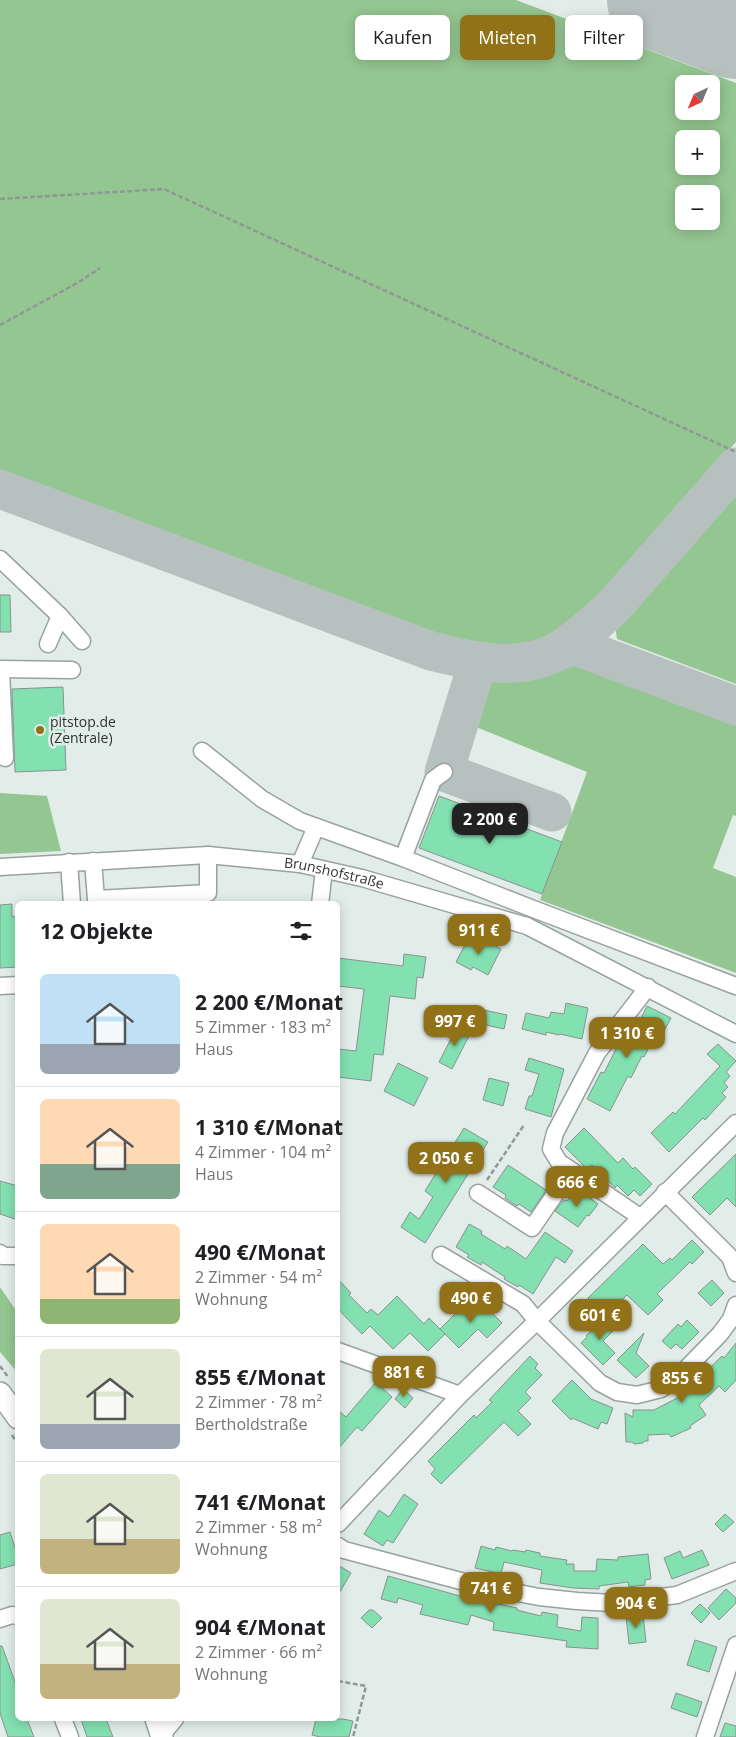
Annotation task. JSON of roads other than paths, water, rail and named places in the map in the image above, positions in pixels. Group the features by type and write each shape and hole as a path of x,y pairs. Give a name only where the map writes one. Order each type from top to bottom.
{"main road":[{"path":"0,1393 15,1414"}],"street":[{"path":"0,559 60,616 82,641"},
{"path":"48,644 60,616"},
{"path":"5,758 0,670 72,670"},
{"path":"202,751 262,798 300,820 736,986"},
{"path":"403,858 433,780 444,772"},
{"path":"300,864 316,827"},
{"path":"93,861 96,899 207,899 208,855"},
{"name":"Brunshofstraße","path":"0,867 208,855 300,864 371,880 527,926 736,1034"},
{"path":"69,862 72,901"},
{"path":"320,901 324,870"},
{"path":"0,986 15,985"},
{"path":"640,1218 559,1162 551,1149 555,1133 597,1053 648,987"},
{"path":"340,1522 460,1395 736,1123"},
{"path":"478,1193 532,1228 571,1171"},
{"path":"666,1192 730,1257 736,1273"},
{"path":"441,1254 523,1304 537,1321 600,1383 617,1392 637,1394 661,1389 678,1377 720,1334 731,1319 736,1305"},
{"path":"340,1352 460,1395"},
{"path":"340,1547 398,1566 472,1584 539,1597 577,1601 612,1603 677,1594 736,1570"},
{"path":"0,1619 15,1616"},
{"path":"706,1737 736,1645"},
{"path":"64,1721 70,1737"},
{"path":"160,1732 174,1721"}],"place":[{"name":"pitstop.de (Zentrale)","path":"40,730"}]}
